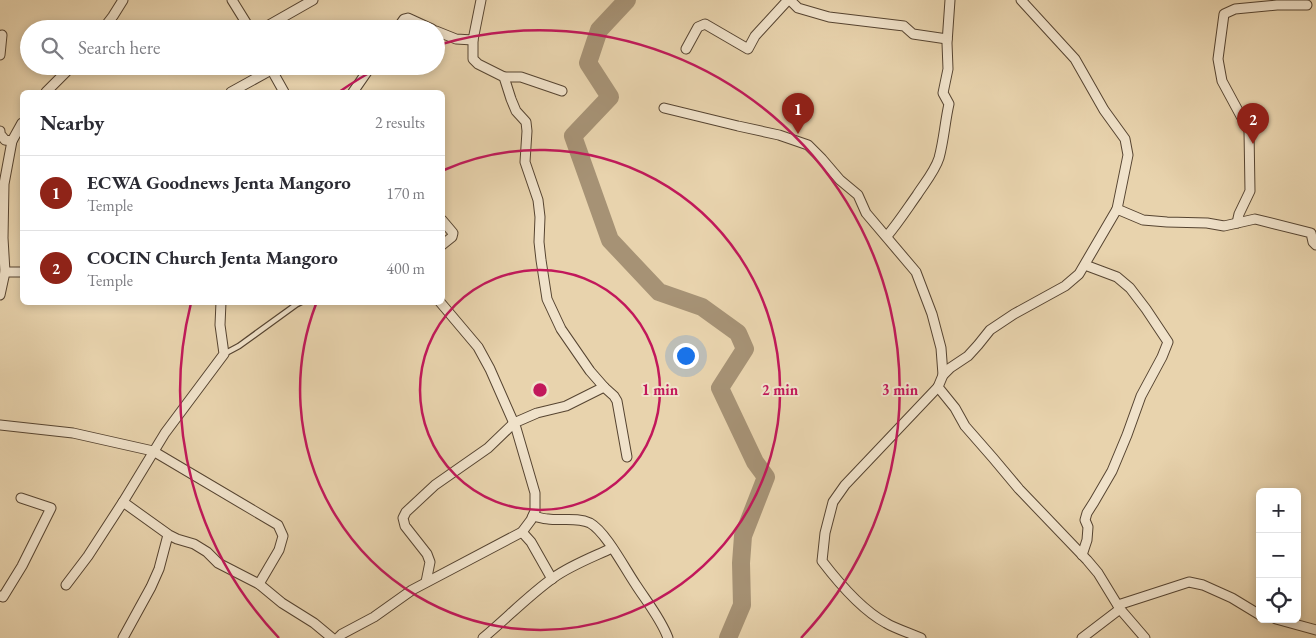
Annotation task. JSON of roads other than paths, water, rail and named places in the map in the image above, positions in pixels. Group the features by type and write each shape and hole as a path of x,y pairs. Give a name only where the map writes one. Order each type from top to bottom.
{"street":[{"path":"111,20 123,0"},
{"path":"232,0 244,20"},
{"path":"278,20 313,0"},
{"path":"481,0 473,40 473,59 478,64 504,77 521,77 562,91"},
{"path":"686,49 698,27 704,24 748,49 755,36 789,0 798,8 829,17 904,26 913,34 947,39"},
{"path":"887,236 926,182 938,160 949,104 943,93 948,69 947,39 950,0"},
{"path":"921,638 886,623 870,612 839,582 822,562 825,533 833,502 845,485 938,387 943,375 968,356 990,330 1014,314 1065,286 1079,274 1117,209 1128,155 1125,139 1104,110 1075,59 1021,0"},
{"path":"1237,223 1250,191 1249,132 1222,81 1218,59 1224,14 1234,9 1277,5 1307,5"},
{"path":"0,54 2,35"},
{"path":"445,35 456,39 473,40"},
{"path":"50,90 64,75"},
{"path":"234,90 259,75"},
{"path":"274,75 283,90"},
{"path":"354,90 364,75"},
{"path":"504,77 516,111 526,122 525,162 538,200 541,260 547,299 560,329 590,371 617,401 628,457"},
{"path":"664,108 779,135 808,145 840,180 858,194 866,213 916,272 932,314 942,348 943,375"},
{"path":"0,295 5,272 3,238 4,184 12,141 20,127"},
{"path":"0,133 4,140 12,141"},
{"path":"1117,209 1143,220 1168,222 1206,223 1224,226 1255,219 1313,233 1313,242 1316,245"},
{"path":"445,224 453,233 452,237 445,243"},
{"path":"1082,555 1088,534 1085,520 1087,513 1112,471 1140,396 1162,357 1168,342 1130,288 1117,277 1084,265"},
{"path":"5,272 20,272"},
{"path":"66,585 88,556 154,451 224,354 220,325 220,305"},
{"path":"338,638 374,617 412,590 522,532 535,511 535,493 514,423 490,369 478,347 443,305"},
{"path":"426,582 430,562 427,554 405,526 403,518 406,512 435,485 488,448 514,423 537,413 566,406 604,386"},
{"path":"938,387 955,408 965,426 992,458 1098,573 1119,607 1145,638"},
{"path":"0,425 73,433 154,451 278,525 283,536 279,550 258,584"},
{"path":"0,596 4,597 22,566 51,508 21,498"},
{"path":"123,502 168,535 194,544 218,562 258,584 282,603 314,623 332,638"},
{"path":"533,516 547,520 583,521 591,524 612,548 654,611 668,638"},
{"path":"522,532 531,542 552,579"},
{"path":"123,638 159,569 168,535"},
{"path":"483,638 526,599 552,579 575,565 612,548"},
{"path":"1082,638 1119,607 1189,582 1203,585 1256,613"},
{"path":"1291,623 1316,630"}],"lane":[{"path":"224,354 239,346 296,305"}],"waterway":[{"path":"627,0 599,30 588,63 610,97 573,136 610,240 659,292 702,307 738,333 745,349 720,388 755,462 766,477 743,536 741,563 742,605 728,638"}],"place":[{"name":"ECWA Goodnews Jenta Mangoro","path":"798,134"},
{"name":"COCIN Church Jenta Mangoro","path":"1253,144"}]}
